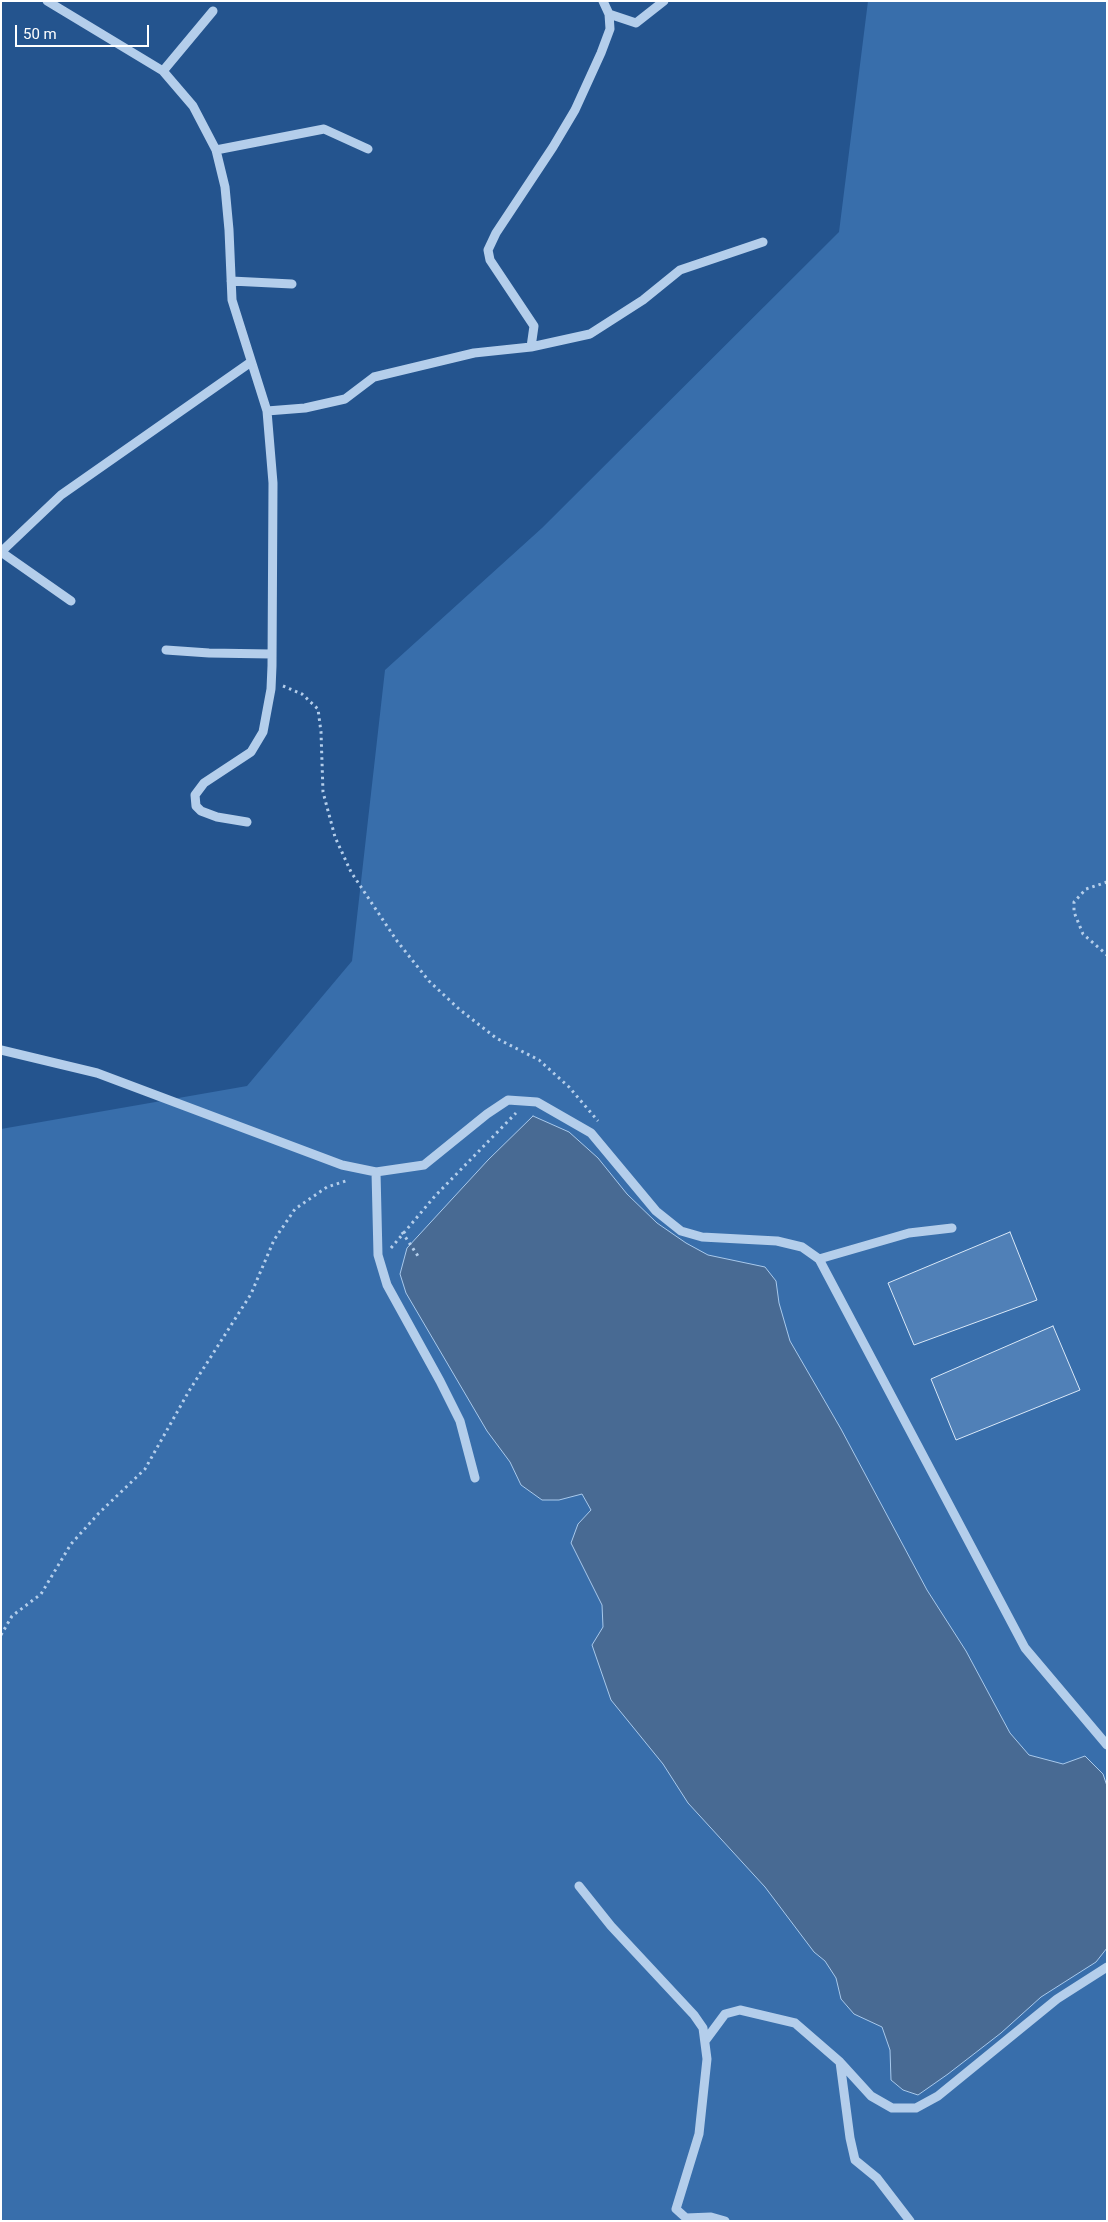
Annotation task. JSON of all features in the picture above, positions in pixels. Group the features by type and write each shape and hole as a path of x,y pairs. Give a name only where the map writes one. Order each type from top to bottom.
{"street":[{"path":"47,1 163,71 193,106 216,150 225,187 232,300 267,411 273,483 272,654 271,680 263,732 251,752 204,782 195,795 196,806 201,811 217,817 247,822"},
{"path":"531,347 534,326 490,260 488,250 496,233 527,188 575,110 610,29 609,14 603,1"},
{"path":"609,14 636,23 664,1"},
{"path":"163,71 213,11"},
{"path":"216,150 324,129 336,132 368,149"},
{"path":"267,411 305,408 345,399 374,377 474,353 531,347 590,334 643,300 680,270 763,242"},
{"path":"231,281 292,284"},
{"path":"71,601 1,552 61,495 252,362"},
{"path":"166,650 272,654"},
{"path":"1,1050 97,1073 342,1165 376,1172 424,1165 487,1114 508,1100 537,1102 591,1134 656,1211 681,1231 702,1236 777,1241 802,1248 819,1259 1025,1648 1107,1744"},
{"path":"376,1172 375,1217 378,1254 387,1285 460,1421 475,1478"},
{"path":"819,1259 909,1233 952,1228"},
{"path":"579,1886 611,1926 694,2015 703,2028 707,2059 699,2134 676,2209 686,2218 711,2217 725,2221"},
{"path":"704,2041 725,2014 740,2010 796,2023 840,2062 871,2096 892,2108 916,2108 938,2096 1057,1999 1107,1967"},
{"path":"840,2062 850,2138 855,2160 877,2178 910,2221"}],"path":[{"path":"271,680 302,694 318,708 322,732 324,792 335,837 351,872 397,941 429,981 459,1009 496,1038 539,1060 569,1087 603,1127"},
{"path":"1107,882 1086,889 1074,902 1074,912 1083,934 1107,955"},
{"path":"382,1266 402,1232 528,1102"},
{"path":"1,1634 12,1616 41,1594 71,1544 99,1513 145,1469 188,1391 251,1294 274,1240 295,1209 327,1187 351,1180"},
{"path":"402,1232 418,1256"}],"shaded area":[{"path":"868,1 1107,1 1107,2221 1,2221 1,1129 247,1086 352,961 385,670 542,528 839,232"},
{"path":"533,1116 569,1132 598,1158 627,1194 657,1223 686,1243 708,1255 765,1267 776,1281 779,1303 790,1341 841,1429 927,1590 966,1651 1010,1733 1029,1755 1063,1764 1085,1756 1103,1774 1107,1786 1107,1948 1096,1962 1041,1997 1001,2033 918,2095 903,2090 891,2080 890,2050 882,2027 854,2014 841,1999 836,1978 825,1961 814,1952 765,1887 688,1803 663,1764 611,1700 592,1645 603,1627 602,1605 571,1543 578,1524 591,1510 582,1494 559,1500 542,1500 521,1485 510,1462 487,1431 406,1293 400,1274 407,1248 488,1160"}],"building":[{"path":"1010,1232 1037,1300 914,1345 888,1283"},
{"path":"1053,1326 1080,1390 956,1440 931,1379"}]}
